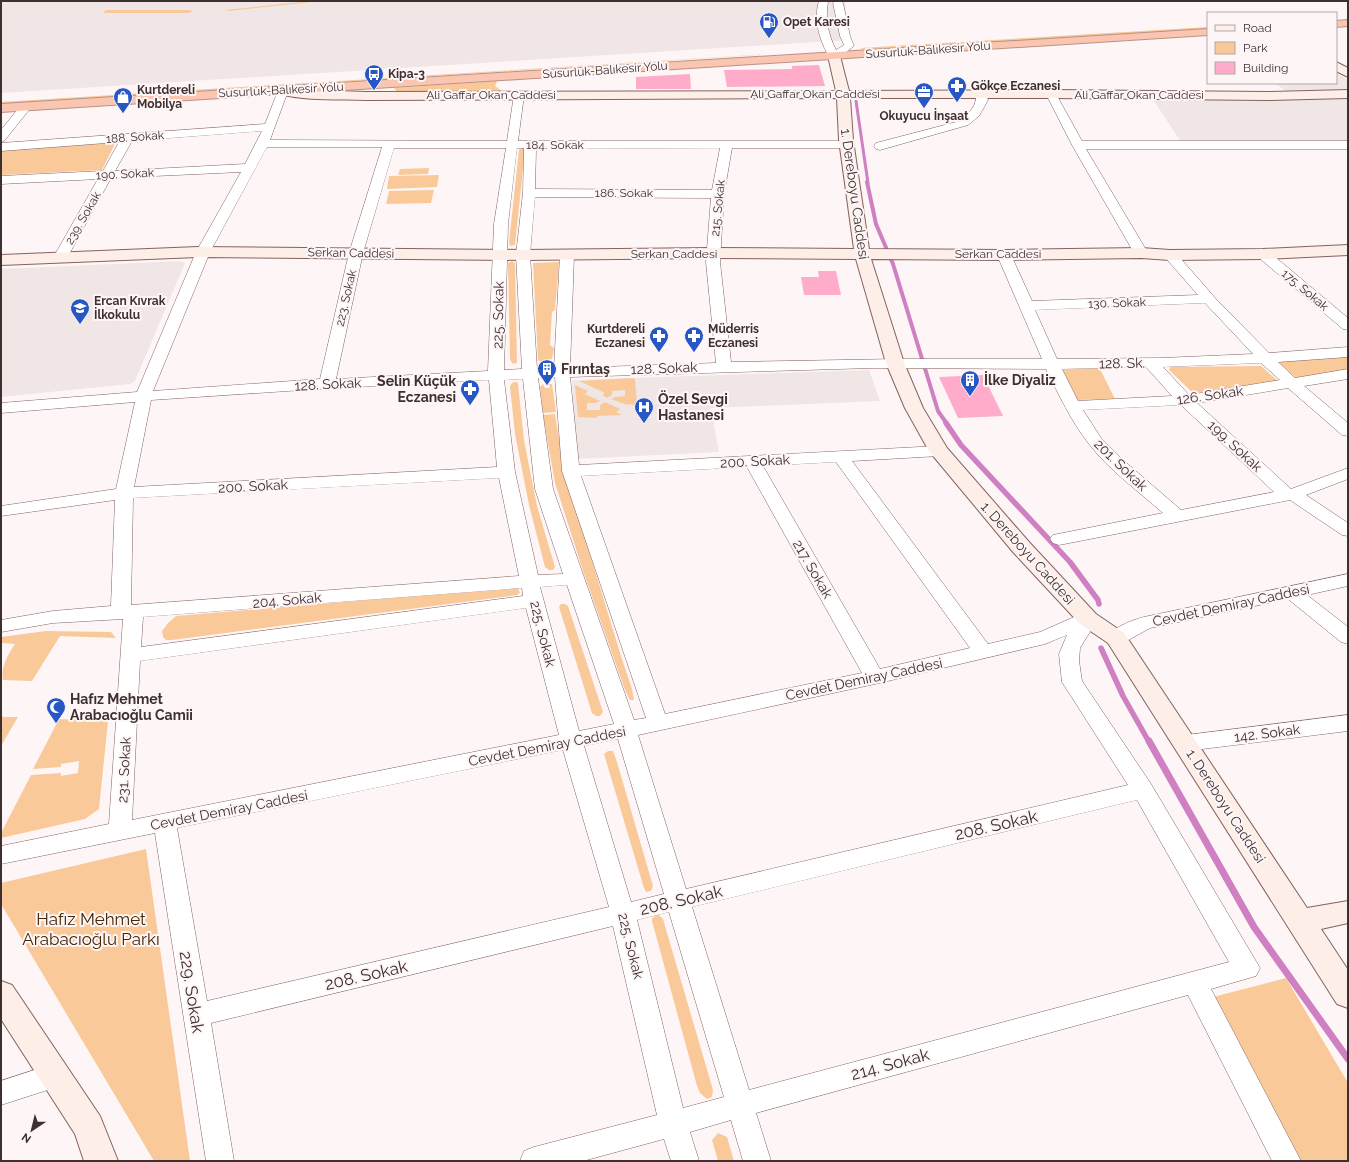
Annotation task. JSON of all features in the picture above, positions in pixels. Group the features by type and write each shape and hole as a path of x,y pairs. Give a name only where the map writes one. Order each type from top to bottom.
{"highway":[{"path":"1337,16 1348,15"},
{"path":"1337,24 1348,23"},
{"name":"Susurluk-Balıkesir Yolu","path":"1,108 283,91 831,51 849,46 1207,24"},
{"name":"Susurluk-Balıkesir Yolu","path":"1,98 831,51 1207,32"}],"main road":[{"name":"1. Dereboyu Caddesi","path":"831,51 844,94 847,144 862,254 895,363 914,408 939,451 1021,548 1088,619 1116,638 1348,995"},
{"path":"1337,67 1348,73"},
{"name":"Ali Gaffar Okan Caddesi","path":"283,91 336,95 1051,94 1267,96 1348,94"},
{"name":"Serkan Caddesi","path":"1,260 203,252 499,255 713,253 1004,255 1140,253 1263,254 1348,250"},
{"path":"1301,921 1348,912"},
{"path":"1,994 89,1127 101,1161"}],"street":[{"path":"831,51 825,40 822,27 822,1 840,2 845,36 849,46"},
{"name":"231. Sokak","path":"120,832 131,655 127,613 124,493 144,395 203,252 263,143 283,91"},
{"path":"880,146 964,123 975,114 982,100 981,94"},
{"path":"1051,94 1078,145 1140,253"},
{"name":"225. Sokak","path":"519,95 521,145 529,193 523,255 530,374 544,488 626,729 758,1161"},
{"path":"1,138 26,106"},
{"name":"188. Sokak","path":"1,147 270,126"},
{"name":"239. Sokak","path":"60,258 128,137"},
{"name":"184. Sokak","path":"263,143 521,145 847,144"},
{"name":"223. Sokak","path":"327,384 356,253 389,144"},
{"name":"215. Sokak","path":"724,366 713,253 718,194 727,144"},
{"name":"225. Sokak","path":"521,145 501,224 499,255 496,376 506,472 534,601 571,741 623,914 673,1123 685,1161"},
{"path":"1078,145 1348,145"},
{"name":"190. Sokak","path":"1,180 248,168"},
{"name":"186. Sokak","path":"529,193 718,194"},
{"path":"1170,254 1208,300 1266,359 1348,431"},
{"name":"175. Sokak","path":"1263,254 1348,326"},
{"path":"567,255 562,373 571,470 658,723"},
{"name":"201. Sokak","path":"1004,255 1072,406 1095,441 1116,463 1177,516"},
{"name":"130. Sokak","path":"1026,306 1208,300"},
{"name":"128. Sk.","path":"895,363 1052,364 1150,362 1266,359 1348,352"},
{"name":"199. Sokak","path":"1150,362 1185,400 1290,494 1348,531"},
{"name":"128. Sokak","path":"1,408 144,395 327,384 640,369 895,363"},
{"name":"126. Sokak","path":"1072,406 1185,400 1348,374"},
{"name":"200. Sokak","path":"571,470 939,451"},
{"path":"840,456 984,652"},
{"name":"217. Sokak","path":"752,461 875,677"},
{"name":"200. Sokak","path":"1,511 124,493 506,472"},
{"path":"1059,539 1290,494 1348,473"},
{"name":"204. Sokak","path":"1,626 53,617 127,613 530,581 574,579"},
{"name":"Cevdet Demiray Caddesi","path":"1116,638 1144,623 1348,580"},
{"path":"1292,592 1348,637"},
{"path":"131,655 534,601"},
{"path":"1088,619 1070,646 1068,661 1072,682 1143,790"},
{"name":"Cevdet Demiray Caddesi","path":"1,855 571,741 875,677 1045,638 1088,619"},
{"name":"142. Sokak","path":"1186,744 1348,723"},
{"name":"208. Sokak","path":"196,1015 1143,790"},
{"name":"214. Sokak","path":"534,1161 1247,968 1236,952 1143,790"},
{"name":"229. Sokak","path":"165,823 220,1161"},
{"path":"1194,982 1287,1161"},
{"path":"1,1093 56,1075"}],"shaded area":[{"path":"1,1 845,1 848,40 1,93"},
{"path":"1337,74 1348,80 1348,89 1288,93 1276,84 1337,84"},
{"path":"1348,97 1348,141 1181,142 1152,98"},
{"name":"Ercan Kıvrak İlkokulu","path":"180,261 185,263 135,381 130,384 1,397 1,269"},
{"name":"Özel Sevgi Hastanesi","path":"869,370 880,401 711,408 719,452 576,459 572,380"}],"green space":[{"path":"320,1 229,11 225,10"},
{"path":"106,10 194,11 188,13 103,13"},
{"path":"1207,27 1207,29 866,50 860,48"},
{"path":"816,51 1,104 1,102"},
{"path":"497,81 495,86 503,92 398,93 394,88"},
{"path":"117,140 102,170 1,175 1,150"},
{"path":"523,148 525,150 515,245 510,246 509,242 519,150"},
{"path":"429,168 428,174 398,175 400,169"},
{"path":"439,175 437,187 387,189 389,176"},
{"path":"434,190 431,203 386,204 389,191"},
{"path":"512,261 515,263 517,362 515,364 512,363 510,359 508,263"},
{"path":"559,262 555,310 552,312 550,345 554,348 552,359 541,362 538,360 533,263"},
{"path":"1348,355 1348,371 1296,378 1277,361"},
{"path":"1261,366 1278,381 1195,393 1192,392 1169,370 1170,367"},
{"path":"1099,367 1115,399 1077,400 1061,368"},
{"path":"635,379 637,406 630,404 627,405 611,399 625,396 625,390 612,391 612,395 607,398 602,395 605,393 579,381"},
{"path":"514,382 517,382 518,384 524,440 537,506 555,567 553,570 549,570 545,567 529,505 515,434 510,387"},
{"path":"543,384 545,388 550,388 549,384 552,384 556,412 543,413 540,387"},
{"path":"575,385 588,391 585,394 600,401 596,403 587,403 587,410 600,410 600,405 605,402 620,409 616,412 622,415 597,416 597,418 578,417"},
{"path":"555,414 564,469 632,689 634,700 630,700 625,690 583,571 555,483 543,415"},
{"path":"518,588 520,593 517,595 172,640 166,640 163,637 162,631 176,616"},
{"path":"561,604 568,606 603,712 600,716 596,716 592,713 559,607"},
{"path":"46,631 111,632 116,638 60,636 32,681 3,680 2,675 4,666 15,644 1,643 1,637"},
{"path":"1,714 3,717 18,717 1,746"},
{"path":"59,719 108,721 99,809 85,819 1,838 1,833 31,775 61,773 61,776 78,773 79,761 61,764 61,767 33,769"},
{"path":"608,751 613,751 617,762 653,886 651,891 646,892 644,888 604,754"},
{"name":"Hafız Mehmet Arabacıoğlu Parkı","path":"146,849 190,1161 154,1161 1,904 1,883"},
{"path":"658,914 663,919 713,1090 712,1097 707,1099 700,1093 697,1086 652,921 652,918"},
{"path":"1286,978 1348,1083 1348,1161 1301,1161 1213,997"},
{"path":"718,1133 727,1137 734,1161 718,1161 712,1140"}],"building":[{"path":"819,65 825,86 727,87 724,70 792,69 792,66"},
{"path":"690,74 691,89 636,89 636,77"},
{"path":"818,271 836,271 841,295 804,295 801,277 819,277"},
{"name":"İlke Diyaliz","path":"983,375 1003,416 958,418 939,377"}],"waterway":[{"path":"856,101 868,183"},
{"path":"867,182 876,224 893,264 938,411 947,424"},
{"path":"946,423 961,445 1070,562 1098,600 1099,604"},
{"path":"1101,648 1123,696 1149,742"},
{"path":"1149,741 1254,927 1348,1059"}],"place":[{"name":"Opet Karesi","path":"769,39"},
{"name":"Kipa-3","path":"374,91"},
{"name":"Gökçe Eczanesi","path":"957,103"},
{"name":"Okuyucu İnşaat","path":"924,109"},
{"name":"Kurtdereli Mobilya","path":"123,114"},
{"name":"Ercan Kıvrak İlkokulu","path":"80,325"},
{"name":"Kurtdereli Eczanesi","path":"659,353"},
{"name":"Müderris Eczanesi","path":"694,353"},
{"name":"Fırıntaş","path":"547,386"},
{"name":"İlke Diyaliz","path":"970,397"},
{"name":"Selin Küçük Eczanesi","path":"470,406"},
{"name":"Özel Sevgi Hastanesi","path":"644,424"},
{"name":"Hafız Mehmet Arabacıoğlu Camii","path":"56,724"}]}
